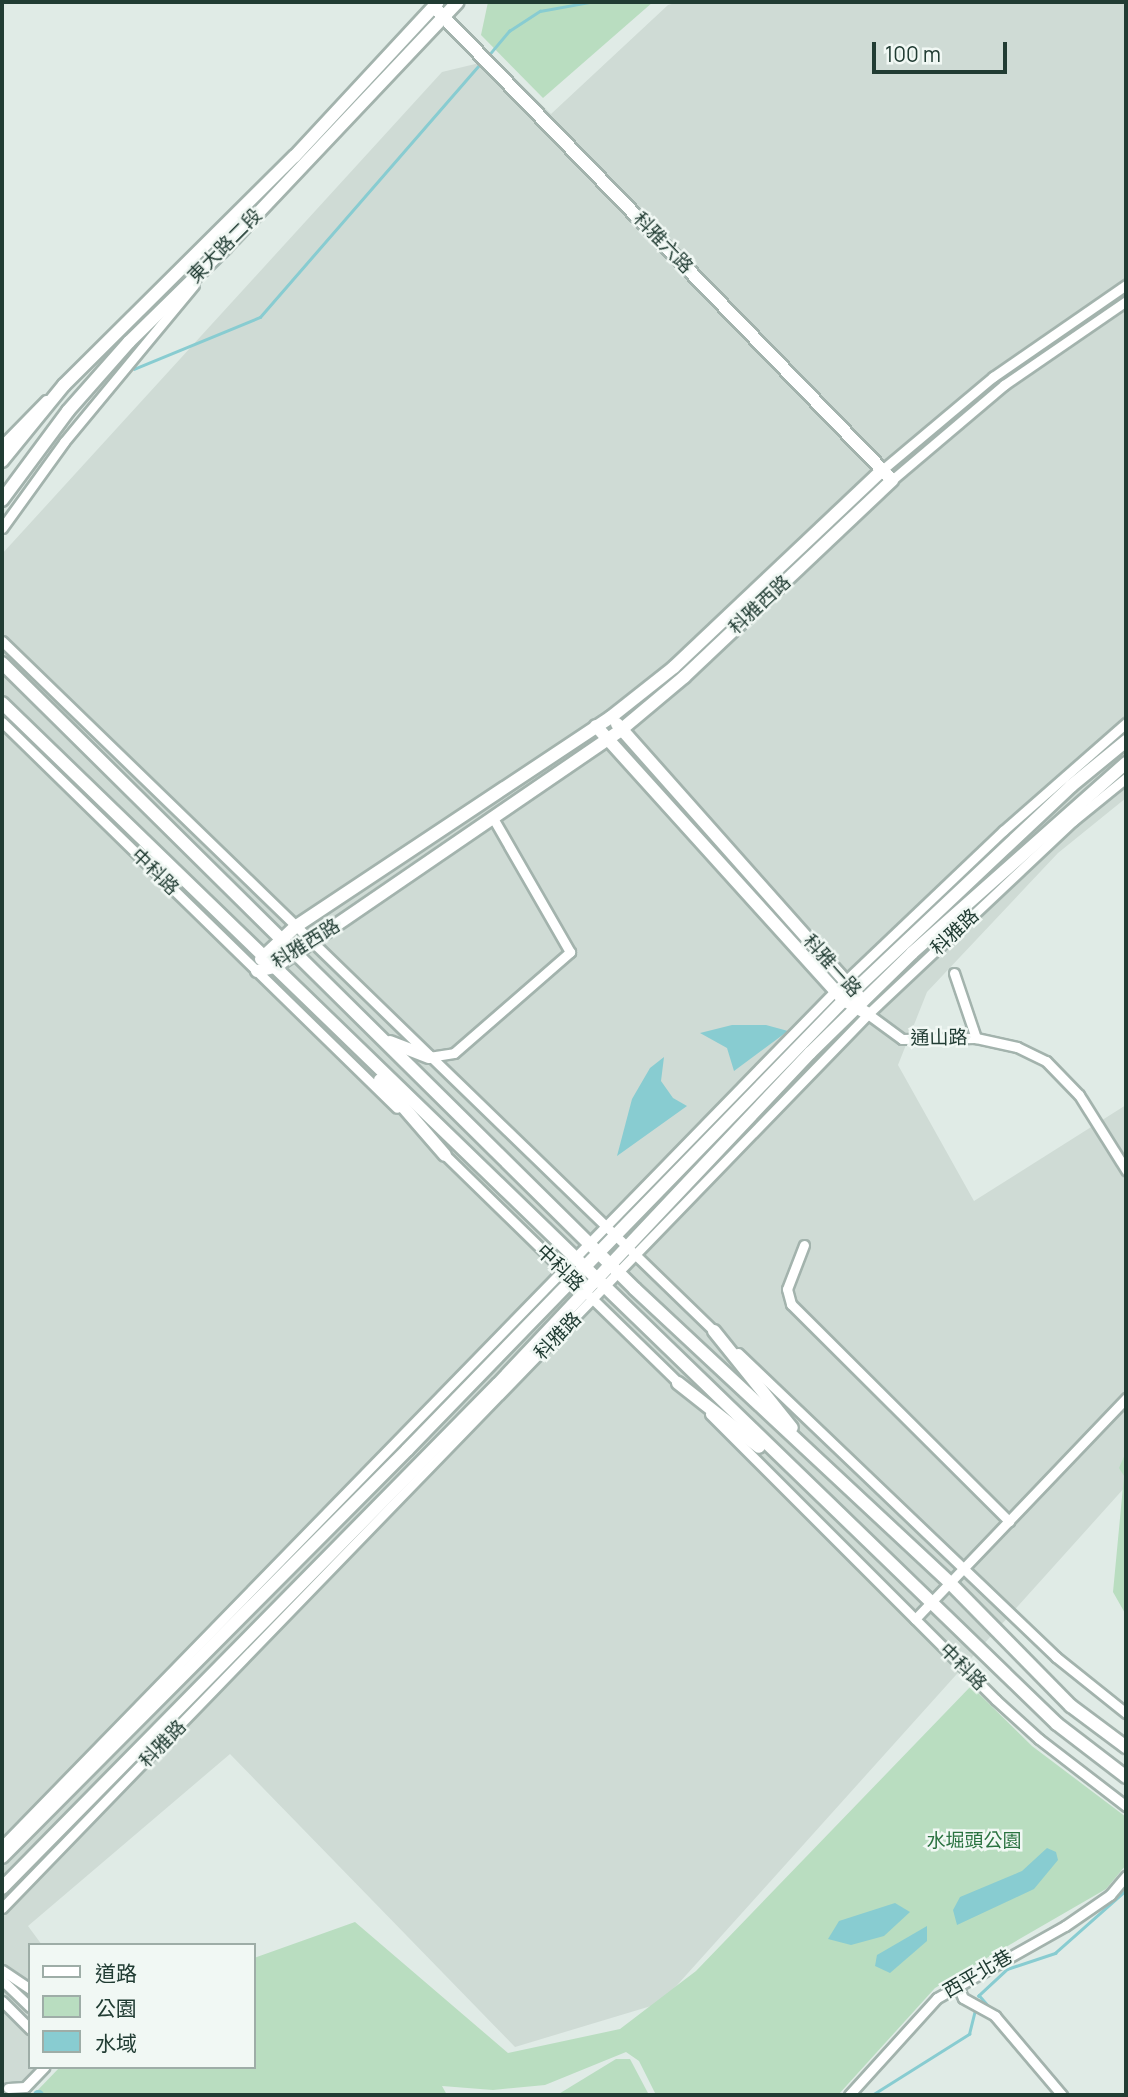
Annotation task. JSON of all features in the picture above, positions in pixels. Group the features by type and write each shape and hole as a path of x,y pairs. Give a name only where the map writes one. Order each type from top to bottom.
{"street":[{"name":"東大路二段","path":"2,500 68,411 128,342 226,247 458,2"},
{"name":"東大路二段","path":"2,461 64,385 295,156 436,4"},
{"name":"科雅六路","path":"436,4 444,17 892,480"},
{"path":"2,528 64,442 226,247"},
{"name":"科雅西路","path":"257,971 263,954 295,926 611,717 674,667 882,470 993,377 1126,285"},
{"name":"科雅西路","path":"257,971 275,967 622,729 684,677 892,480 1004,385 1126,301"},
{"path":"2,445 64,385"},
{"path":"2,641 714,1331 1056,1657 1126,1713"},
{"name":"中科路","path":"2,663 279,940 384,1039 614,1268 951,1584 1071,1706 1126,1746"},
{"name":"中科路","path":"2,703 263,954 332,1025 598,1284 935,1602 1057,1724 1126,1777"},
{"name":"科雅一路","path":"611,717 845,991"},
{"name":"中科路","path":"2,722 1039,1740 1126,1806"},
{"name":"科雅路","path":"2,1846 389,1452 588,1241 1126,723"},
{"name":"科雅一路","path":"596,726 862,1008"},
{"name":"科雅路","path":"2,1857 584,1270 845,991 1071,786 1126,741"},
{"name":"科雅路","path":"2,1908 862,1008 1082,798 1126,763"},
{"name":"科雅路","path":"862,1008 1073,821 1126,778"},
{"path":"384,1039 429,1057 454,1053 570,952 493,818"},
{"path":"954,973 976,1038"},
{"name":"通山路","path":"862,1008 902,1039 976,1038 1017,1047 1062,1075 1126,1170"},
{"path":"332,1025 445,1155"},
{"path":"804,1245 787,1289 791,1304 1009,1521"},
{"name":"科雅路","path":"2,1888 588,1296"},
{"path":"714,1331 821,1464"},
{"path":"678,1383 824,1500"},
{"path":"915,1619 935,1602 1126,1398"},
{"name":"西平北巷","path":"849,2095 928,2007 957,1984 1065,1926 1110,1895 1126,1876"},
{"path":"2,1970 28,1987"},
{"path":"2,1980 28,2005"},
{"path":"957,1984 963,1997 995,2016 1062,2095"},
{"path":"2,2001 28,2027"},
{"path":"8,2088 25,2087 42,2069"}],"shaded area":[{"path":"679,2 1126,2 1126,798 1058,853 927,992 898,1065 974,1201 1126,1105 1126,1486 661,2003 515,2047 230,1754 28,1926 41,1943 28,1943 28,2069 38,2069 2,2095 2,554 442,72 496,59 551,114 668,5"}],"green space":[{"path":"488,2 653,2 543,98 481,35"},
{"path":"1126,1452 1126,1615 1113,1592 1124,1476 1119,1468"},
{"name":"水堀頭公園","path":"971,1686 1032,1746 1126,1817 1126,1865 1106,1889 935,1988 838,2095 656,2095 639,2061 626,2052 545,2085 493,2090 442,2086 447,2095 33,2095 58,2069 256,2069 256,1957 355,1922 508,2053 620,2029 696,1971"},
{"path":"616,2059 630,2059 649,2095 557,2095"}],"water":[{"path":"732,1025 766,1025 788,1031 734,1071 727,1048 700,1033"},
{"path":"664,1057 661,1081 673,1098 687,1106 617,1156 632,1099 650,1068"},
{"path":"1047,1848 1056,1852 1058,1860 1034,1889 957,1925 953,1910 960,1897 1022,1871"},
{"path":"895,1903 910,1912 884,1936 851,1945 828,1939 839,1921"},
{"path":"927,1926 927,1941 890,1973 875,1966 877,1955"}],"waterway":[{"path":"488,56 509,31 540,11 590,2"},
{"path":"134,369 260,317 481,63"},
{"path":"978,1996 1007,1969 1055,1953 1126,1890"},
{"path":"979,1995 993,2011"},
{"path":"872,2095 969,2034 975,2010"},
{"path":"1044,2067 1069,2095"}]}
